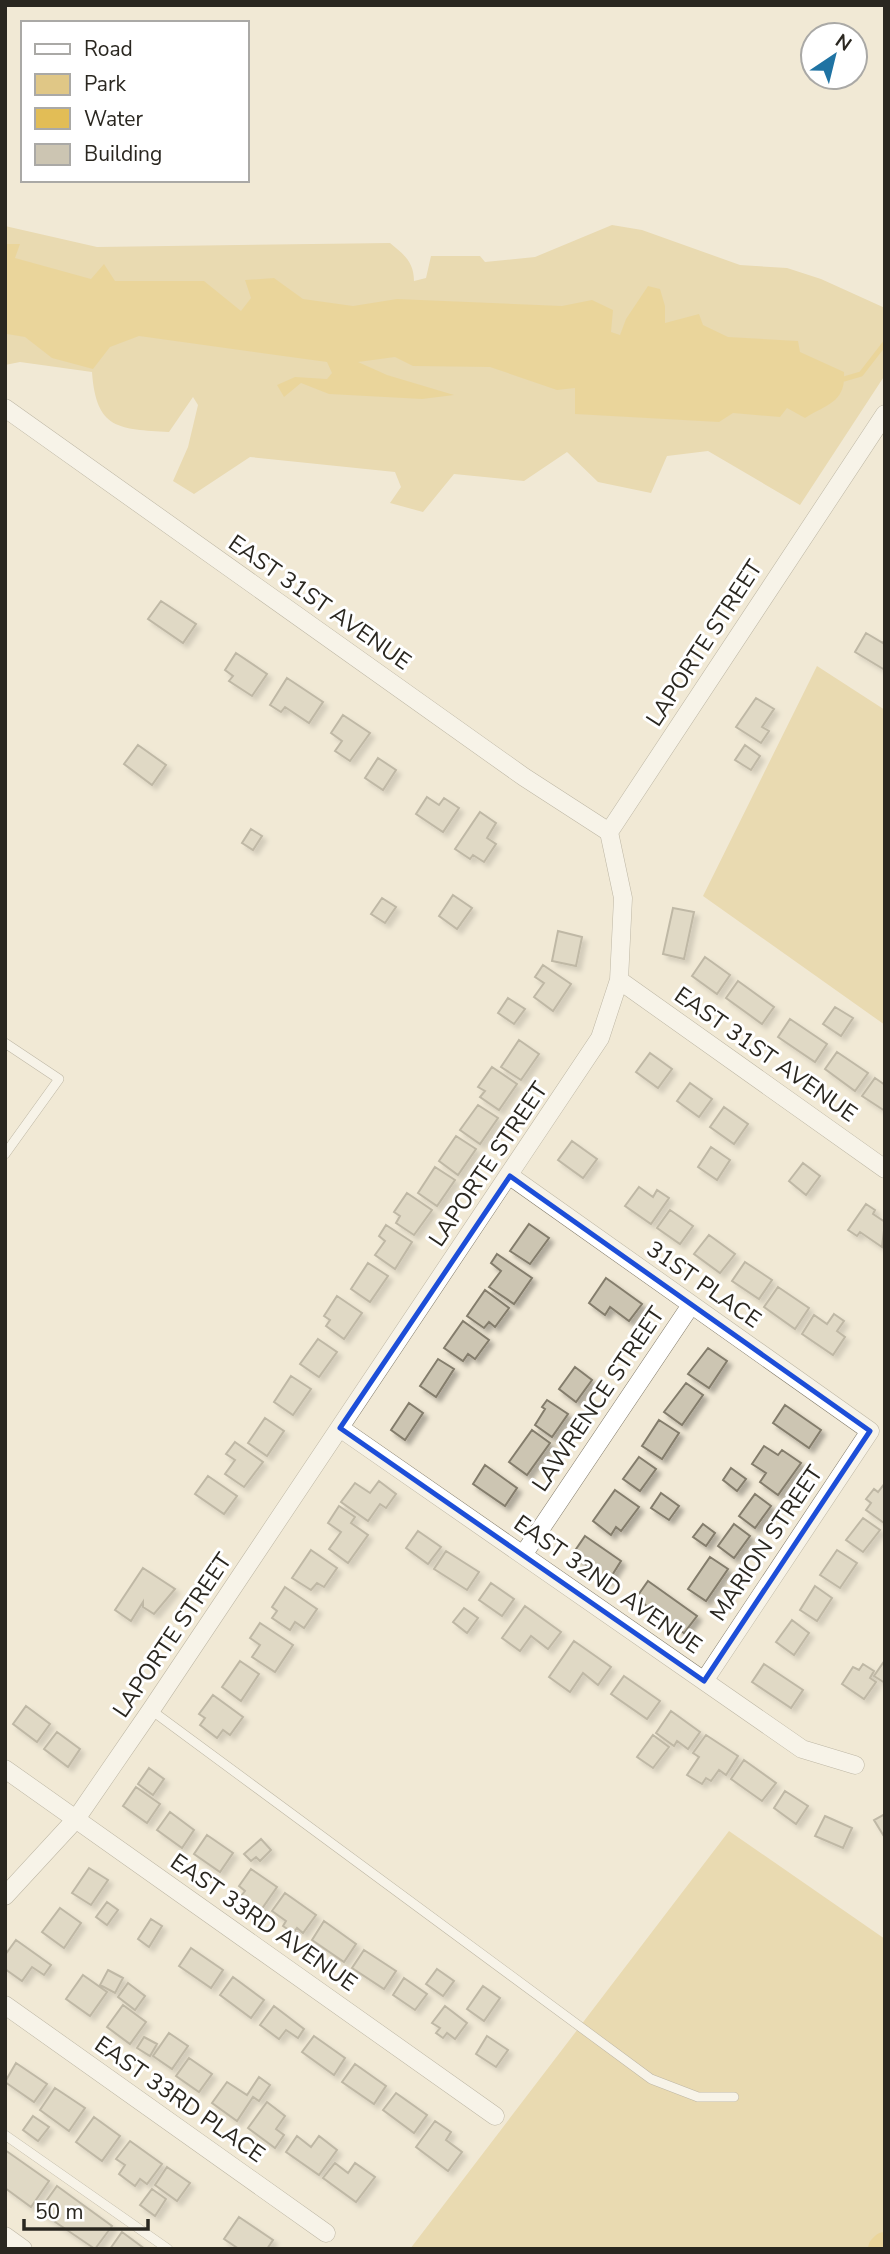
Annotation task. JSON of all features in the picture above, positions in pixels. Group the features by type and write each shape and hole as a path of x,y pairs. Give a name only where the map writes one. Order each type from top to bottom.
{"street":[{"name":"EAST 31ST AVENUE","path":"5,408 524,777 608,832"},
{"name":"LAPORTE STREET","path":"5,1896 76,1819 510,1176 600,1038 619,980 623,898 608,832 885,414"},
{"name":"EAST 31ST AVENUE","path":"619,980 885,1169"},
{"name":"31ST PLACE","path":"510,1176 870,1431"},
{"name":"LAWRENCE STREET","path":"523,1555 691,1305"},
{"name":"EAST 32ND AVENUE","path":"340,1428 802,1749 855,1765"},
{"name":"MARION STREET","path":"704,1681 870,1431"},
{"name":"EAST 33RD AVENUE","path":"5,1769 495,2116"},
{"name":"EAST 33RD PLACE","path":"5,2005 326,2233"},
{"path":"5,2236 23,2249"}],"lane":[{"path":"5,1043 59,1079 5,1154"},
{"path":"151,1710 651,2078 698,2097 734,2097"},
{"path":"5,2135 168,2249"}],"highlighted area":[{"path":"510,1176 870,1431 704,1681 340,1428"}],"green space":[{"path":"612,225 642,230 740,265 787,268 821,279 885,308 885,375 800,505 708,451 667,456 651,493 598,482 567,452 524,481 454,474 423,512 390,503 401,487 395,472 250,457 194,494 173,481 188,447 198,405 193,397 169,432 136,430 113,423 105,416 94,391 92,372 20,362 5,365 5,226 97,247 390,243 408,260 414,281 426,278 431,256 480,256 485,262 535,257"},
{"path":"817,666 885,710 885,1025 703,896"},
{"path":"729,1831 885,1939 885,2249 410,2249"}],"water":[{"path":"5,244 20,244 15,258 91,279 104,264 115,281 204,281 241,311 251,298 245,280 274,278 303,299 353,306 397,299 562,306 592,300 613,310 611,332 620,335 626,319 648,286 660,289 665,306 665,323 699,314 703,325 728,337 798,341 800,352 844,372 844,382 834,401 805,418 787,408 780,417 733,413 719,422 575,414 575,388 557,390 490,367 413,366 395,357 358,362 387,375 454,395 422,399 329,394 301,383 284,397 277,385 295,377 327,379 332,373 327,362 139,336 110,347 93,369 52,358 25,337 7,334 5,337"}],"building":[{"path":"161,601 196,624 183,643 148,619"},
{"path":"866,633 883,643 885,639 885,670 855,652"},
{"path":"236,653 267,674 252,696 229,681 233,676 225,670"},
{"path":"287,678 323,702 309,723 285,707 281,712 270,705"},
{"path":"756,698 774,709 762,727 769,731 761,743 736,727"},
{"path":"343,715 370,733 350,761 335,751 342,741 331,733"},
{"path":"138,745 166,765 152,785 124,764"},
{"path":"745,745 760,756 751,770 735,760"},
{"path":"378,758 396,770 383,790 365,778"},
{"path":"427,797 439,805 444,798 459,808 443,832 416,814"},
{"path":"480,812 496,823 487,838 496,844 484,862 473,855 470,859 455,849"},
{"path":"251,829 262,836 253,850 242,843"},
{"path":"453,895 472,908 457,929 439,916"},
{"path":"382,898 396,907 385,923 371,914"},
{"path":"673,908 694,912 684,959 663,954"},
{"path":"558,931 582,937 576,966 552,961"},
{"path":"705,957 730,975 717,994 692,976"},
{"path":"543,965 571,984 553,1011 534,997 544,983 535,977"},
{"path":"738,981 774,1007 762,1024 726,998"},
{"path":"508,998 525,1009 514,1024 498,1013"},
{"path":"835,1007 853,1018 841,1036 823,1024"},
{"path":"790,1019 827,1044 815,1062 778,1037"},
{"path":"519,1040 539,1054 521,1080 501,1067"},
{"path":"837,1052 868,1073 855,1091 825,1069"},
{"path":"650,1053 672,1069 658,1088 636,1072"},
{"path":"492,1067 517,1084 499,1110 480,1097 485,1091 478,1087"},
{"path":"875,1078 885,1085 885,1111 862,1096"},
{"path":"690,1083 712,1099 699,1117 677,1101"},
{"path":"478,1105 498,1118 480,1144 460,1130"},
{"path":"724,1107 748,1124 734,1144 710,1127"},
{"path":"456,1136 476,1149 458,1175 439,1161"},
{"path":"572,1141 597,1159 583,1178 558,1160"},
{"path":"711,1147 730,1160 717,1180 698,1167"},
{"path":"803,1163 820,1176 806,1195 789,1181"},
{"path":"435,1167 455,1180 437,1206 418,1193"},
{"path":"639,1187 653,1197 657,1190 669,1198 651,1224 625,1206"},
{"path":"407,1193 432,1210 414,1235 396,1223 400,1216 394,1212"},
{"path":"866,1204 875,1210 873,1214 885,1222 882,1247 860,1232 857,1236 848,1230"},
{"path":"670,1210 693,1226 680,1244 657,1228"},
{"path":"529,1224 549,1238 530,1264 510,1251"},
{"path":"386,1225 412,1242 395,1269 375,1255 385,1241 379,1236"},
{"path":"709,1235 735,1254 720,1273 694,1254"},
{"path":"497,1254 532,1278 514,1304 489,1287 501,1271 491,1263"},
{"path":"745,1262 772,1280 759,1299 732,1281"},
{"path":"368,1263 388,1276 370,1302 351,1289"},
{"path":"606,1278 642,1304 629,1321 610,1307 605,1315 589,1303"},
{"path":"778,1287 809,1308 795,1329 764,1307"},
{"path":"485,1290 509,1308 495,1327 489,1322 484,1328 467,1316"},
{"path":"337,1296 362,1313 344,1339 326,1326 330,1320 324,1316"},
{"path":"834,1314 844,1321 837,1331 845,1337 833,1355 802,1334 814,1315 827,1324"},
{"path":"463,1321 489,1340 475,1359 468,1354 463,1361 444,1348"},
{"path":"318,1339 337,1352 319,1377 300,1364"},
{"path":"708,1348 727,1361 709,1388 688,1374"},
{"path":"438,1359 454,1369 436,1397 420,1386"},
{"path":"575,1367 592,1380 576,1402 559,1389"},
{"path":"291,1376 311,1389 293,1415 274,1402"},
{"path":"686,1383 703,1395 682,1425 664,1412"},
{"path":"547,1400 568,1414 552,1437 535,1425"},
{"path":"409,1403 423,1413 405,1440 391,1430"},
{"path":"785,1405 821,1430 809,1448 773,1423"},
{"path":"265,1418 284,1431 267,1456 248,1443"},
{"path":"659,1420 679,1433 662,1459 642,1446"},
{"path":"532,1430 550,1443 527,1475 509,1462"},
{"path":"235,1442 263,1462 244,1487 225,1474 235,1460 226,1454"},
{"path":"764,1446 778,1455 782,1450 801,1463 778,1495 760,1482 766,1473 752,1464"},
{"path":"639,1457 656,1469 640,1491 623,1479"},
{"path":"485,1465 517,1488 505,1506 473,1484"},
{"path":"731,1468 746,1479 737,1491 723,1480"},
{"path":"208,1476 237,1496 224,1514 195,1494"},
{"path":"379,1481 396,1494 386,1508 380,1504 368,1521 341,1502 355,1483 370,1493"},
{"path":"885,1483 884,1523 866,1510 871,1503 866,1499 874,1489 878,1492"},
{"path":"615,1490 639,1507 621,1531 616,1527 611,1535 593,1521"},
{"path":"661,1493 679,1506 669,1520 651,1508"},
{"path":"755,1494 771,1506 755,1528 739,1516"},
{"path":"339,1506 355,1517 351,1523 368,1535 348,1563 329,1549 341,1532 328,1523"},
{"path":"863,1518 880,1530 863,1552 846,1540"},
{"path":"703,1524 715,1533 706,1546 693,1537"},
{"path":"734,1524 750,1536 734,1558 718,1546"},
{"path":"418,1531 441,1547 428,1564 406,1548"},
{"path":"585,1536 621,1561 609,1580 572,1555"},
{"path":"311,1550 337,1568 324,1587 317,1583 311,1590 292,1578"},
{"path":"837,1550 857,1563 840,1588 820,1575"},
{"path":"446,1551 479,1572 467,1590 434,1569"},
{"path":"710,1557 728,1569 706,1601 688,1589"},
{"path":"143,1568 175,1589 154,1614 143,1607 143,1602 131,1621 115,1610"},
{"path":"648,1581 697,1616 684,1633 636,1598"},
{"path":"491,1583 514,1599 502,1616 479,1600"},
{"path":"815,1586 832,1598 817,1621 800,1610"},
{"path":"285,1587 317,1609 304,1628 295,1622 290,1630 272,1618 277,1611 272,1607"},
{"path":"525,1606 561,1632 548,1649 531,1636 520,1651 502,1638"},
{"path":"464,1608 478,1618 467,1633 453,1622"},
{"path":"792,1620 809,1633 794,1655 776,1642"},
{"path":"260,1623 293,1645 275,1672 252,1657 260,1645 250,1638"},
{"path":"574,1641 611,1667 598,1685 583,1673 570,1692 549,1677"},
{"path":"885,1660 885,1683 874,1676"},
{"path":"240,1661 259,1674 241,1701 222,1687"},
{"path":"764,1664 803,1690 791,1708 752,1682"},
{"path":"863,1664 874,1671 870,1678 876,1682 864,1699 842,1684 853,1667 859,1670"},
{"path":"624,1676 660,1701 647,1719 611,1694"},
{"path":"213,1695 243,1717 230,1735 223,1730 217,1738 200,1725 205,1718 199,1714"},
{"path":"26,1706 50,1724 37,1742 13,1724"},
{"path":"671,1711 700,1732 688,1749 677,1741 674,1746 656,1733"},
{"path":"57,1732 80,1749 68,1767 44,1749"},
{"path":"653,1735 669,1747 653,1768 637,1757"},
{"path":"706,1735 738,1756 726,1775 719,1770 711,1781 706,1778 702,1784 687,1775 699,1757 693,1753"},
{"path":"744,1760 776,1783 762,1801 731,1779"},
{"path":"149,1768 164,1779 153,1795 138,1784"},
{"path":"136,1787 160,1804 147,1823 123,1806"},
{"path":"785,1791 808,1806 796,1824 774,1808"},
{"path":"170,1812 194,1830 182,1848 157,1830"},
{"path":"885,1814 885,1838 874,1820"},
{"path":"825,1816 852,1828 843,1848 815,1836"},
{"path":"207,1835 233,1853 220,1872 194,1854"},
{"path":"261,1839 271,1850 260,1861 256,1857 251,1861 244,1854"},
{"path":"89,1868 108,1880 91,1905 72,1893"},
{"path":"251,1869 277,1887 261,1910 241,1896 245,1891 239,1886"},
{"path":"285,1893 316,1915 303,1933 297,1928 293,1933 283,1926 286,1921 272,1911"},
{"path":"107,1902 118,1910 107,1925 96,1917"},
{"path":"60,1908 81,1923 64,1948 42,1932"},
{"path":"151,1919 162,1926 149,1947 138,1939"},
{"path":"324,1921 356,1944 344,1962 312,1940"},
{"path":"16,1940 51,1965 44,1975 32,1967 22,1981 5,1969 5,1955"},
{"path":"191,1948 223,1970 211,1988 179,1966"},
{"path":"364,1950 396,1971 384,1989 352,1968"},
{"path":"437,1969 454,1981 443,1996 426,1984"},
{"path":"108,1970 123,1978 115,1993 100,1985"},
{"path":"83,1975 107,1992 90,2016 66,1999"},
{"path":"233,1977 264,2000 251,2018 220,1995"},
{"path":"404,1978 427,1994 415,2010 393,1995"},
{"path":"128,1983 145,1996 135,2010 118,1997"},
{"path":"483,1986 500,1998 484,2021 467,2009"},
{"path":"123,2005 146,2022 130,2044 107,2027"},
{"path":"274,2006 304,2029 298,2038 286,2030 279,2039 260,2025"},
{"path":"445,2006 467,2023 455,2039 447,2033 443,2038 436,2033 440,2028 432,2023"},
{"path":"169,2033 188,2046 172,2069 153,2056"},
{"path":"314,2036 345,2058 334,2075 302,2052"},
{"path":"487,2036 508,2050 496,2067 476,2054"},
{"path":"144,2037 157,2044 150,2056 137,2048"},
{"path":"189,2058 212,2074 199,2092 176,2076"},
{"path":"16,2063 47,2084 34,2102 5,2082"},
{"path":"355,2064 386,2086 374,2104 342,2082"},
{"path":"259,2077 270,2085 259,2101 253,2097 237,2121 212,2103 227,2082 247,2095"},
{"path":"55,2088 85,2108 69,2131 40,2110"},
{"path":"396,2093 427,2115 414,2133 383,2110"},
{"path":"267,2102 285,2116 276,2129 284,2135 275,2148 248,2128"},
{"path":"33,2116 49,2127 38,2141 23,2130"},
{"path":"94,2117 120,2136 102,2161 76,2142"},
{"path":"435,2121 451,2132 446,2140 462,2152 448,2171 416,2147"},
{"path":"297,2136 311,2147 319,2136 337,2150 319,2175 286,2152"},
{"path":"130,2141 162,2164 147,2184 140,2179 135,2186 119,2174 125,2165 116,2159"},
{"path":"5,2150 49,2181 31,2207 5,2188"},
{"path":"335,2163 348,2173 355,2163 375,2177 356,2202 323,2178"},
{"path":"167,2167 190,2183 177,2201 155,2185"},
{"path":"57,2186 112,2226 95,2249 39,2211"},
{"path":"152,2189 166,2199 155,2216 140,2205"},
{"path":"239,2217 273,2240 267,2249 239,2249 224,2239"},
{"path":"122,2232 145,2249 110,2249"}],"waterway":[{"path":"844,379 861,374 885,343"}]}
